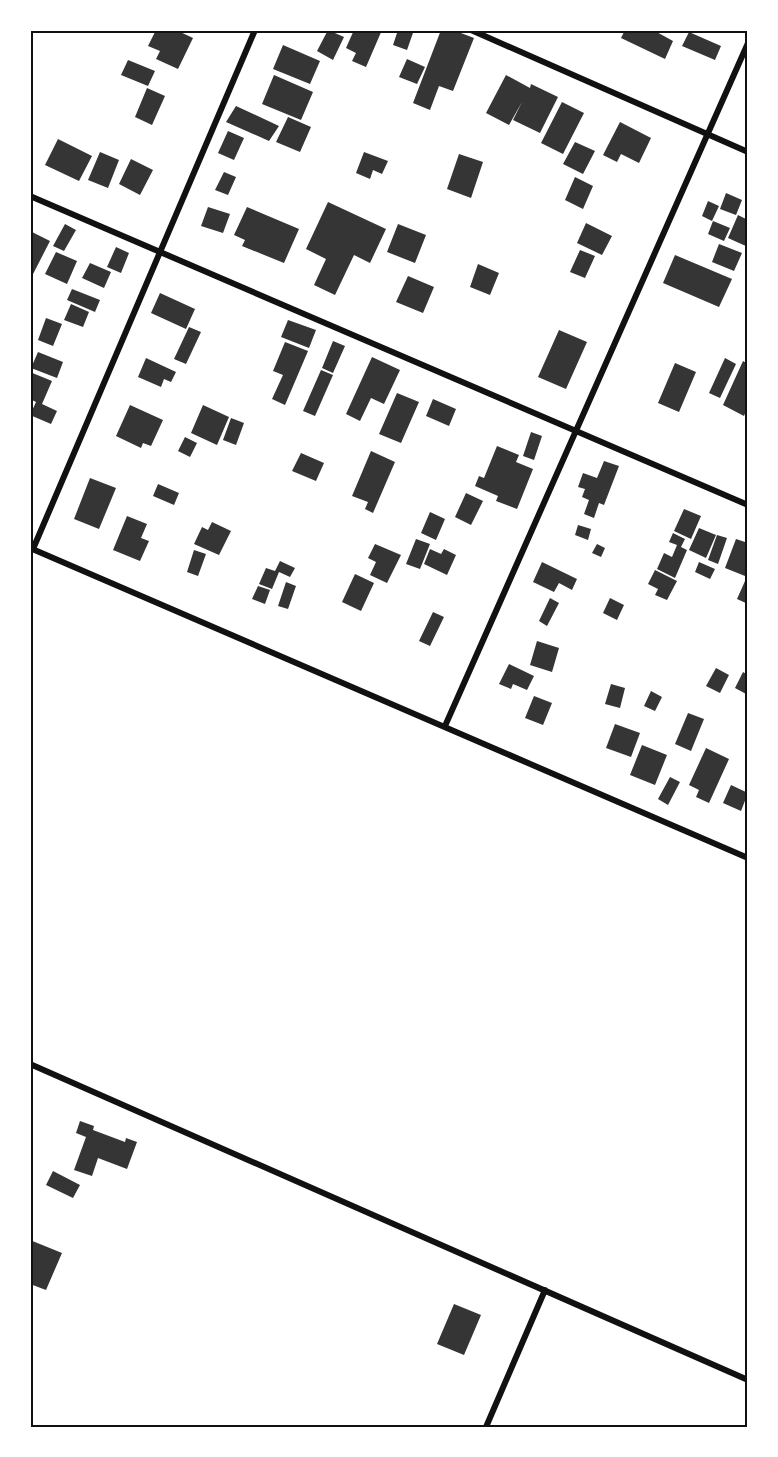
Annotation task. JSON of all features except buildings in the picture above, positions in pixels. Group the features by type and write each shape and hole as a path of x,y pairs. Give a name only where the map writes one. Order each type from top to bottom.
{"street":[{"path":"255,30 161,252 31,548 748,858"},
{"path":"471,30 748,152"},
{"path":"445,726 748,43"},
{"path":"30,196 748,505"},
{"path":"30,1064 748,1380"},
{"path":"486,1427 545,1290"}]}
